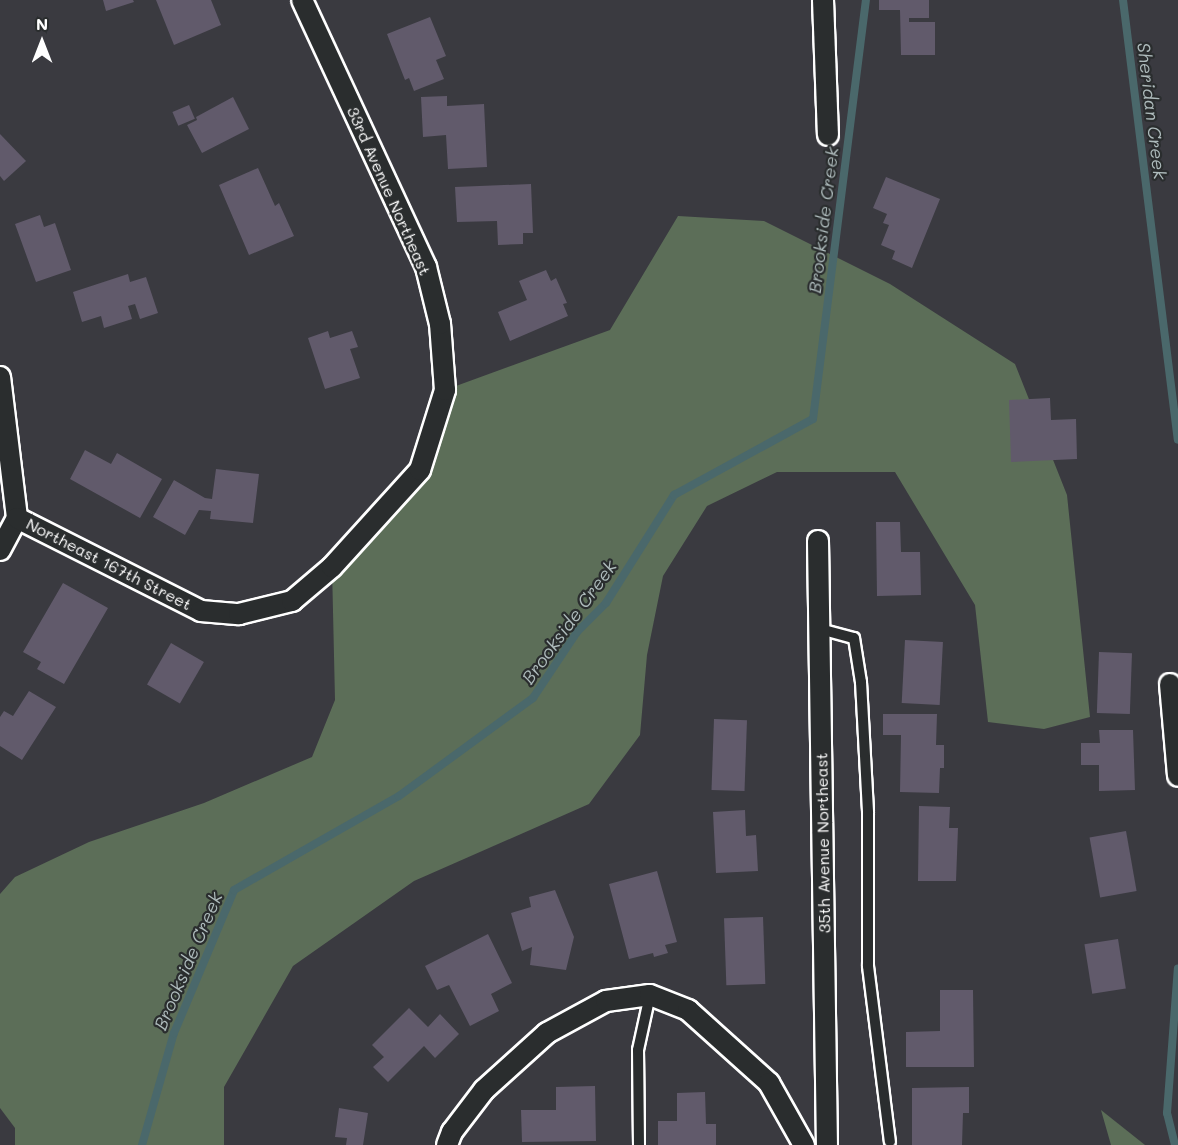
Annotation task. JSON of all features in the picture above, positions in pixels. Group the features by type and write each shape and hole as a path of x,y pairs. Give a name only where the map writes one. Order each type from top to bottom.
{"street":[{"name":"33rd Avenue Northeast","path":"302,0 426,267 440,324 445,390"},
{"path":"823,0 828,135"},
{"path":"0,377 17,518"},
{"name":"Northeast 167th Street","path":"0,550 17,518 201,611 239,614 292,601 332,567 420,470 445,390"},
{"name":"35th Avenue Northeast","path":"818,541 827,1145"},
{"path":"1170,684 1178,776"},
{"path":"447,1145 452,1132 484,1090 547,1033 606,1001 650,995 688,1010 769,1083 804,1145"}],"lane":[{"path":"820,628 854,638 861,682 868,813 868,966 890,1142"},
{"path":"639,1145 638,1050 650,995"}],"green space":[{"path":"678,216 764,221 890,284 1015,364 1067,495 1090,717 1044,729 988,722 975,605 895,472 777,472 707,506 663,576 647,655 640,735 589,804 414,881 293,966 224,1087 224,1145 15,1145 15,1128 0,1108 0,894 15,877 89,842 204,803 312,757 335,700 332,567 420,470 445,390 610,330"},
{"path":"1101,1110 1145,1145 1111,1145"}],"building":[{"path":"103,0 133,0 134,2 106,11"},
{"path":"156,0 211,0 221,25 174,45"},
{"path":"879,0 929,0 929,18 909,18 909,22 935,22 935,55 901,55 900,10 879,10"},
{"path":"430,17 446,56 436,60 444,79 414,91 409,78 405,80 387,34"},
{"path":"447,96 447,106 484,104 487,167 448,169 446,135 423,137 421,97"},
{"path":"233,97 249,129 202,153 187,125 197,120 196,117"},
{"path":"189,105 195,119 178,126 172,112"},
{"path":"0,134 26,161 4,181 0,176"},
{"path":"258,168 275,206 279,203 294,236 249,255 219,185"},
{"path":"886,177 940,199 912,268 892,259 895,251 881,245 889,225 883,223 887,214 873,208"},
{"path":"531,184 533,233 523,233 523,244 498,245 497,221 457,222 455,187"},
{"path":"40,215 44,227 55,223 71,270 36,282 15,224"},
{"path":"546,270 551,281 556,278 567,303 563,304 568,316 510,341 498,312 527,300 519,281"},
{"path":"128,274 130,282 146,277 158,313 140,319 135,304 128,306 132,319 104,328 101,316 82,322 73,292"},
{"path":"328,331 330,338 352,331 358,347 350,349 360,378 325,389 308,338"},
{"path":"1050,398 1051,420 1076,419 1077,459 1011,462 1009,400"},
{"path":"85,450 111,464 117,453 162,479 140,518 70,479"},
{"path":"216,469 259,474 253,523 210,519 211,511 199,510 185,535 153,517 174,480 205,498 212,499"},
{"path":"876,522 900,522 901,552 920,552 921,595 877,596"},
{"path":"63,583 108,608 64,684 37,669 41,662 23,652"},
{"path":"905,640 943,642 940,705 902,703"},
{"path":"171,643 204,662 180,704 147,685"},
{"path":"1099,652 1132,653 1130,714 1097,713"},
{"path":"29,691 56,707 22,760 0,746 0,717 4,711 13,716"},
{"path":"883,714 937,714 936,745 944,745 944,768 940,768 939,793 900,792 901,735 883,735"},
{"path":"714,719 747,720 745,791 712,790"},
{"path":"1099,730 1133,730 1135,790 1099,791 1099,765 1081,765 1081,743 1100,743"},
{"path":"919,806 950,807 949,828 958,828 956,881 918,881"},
{"path":"745,810 746,836 756,835 758,871 716,873 713,812"},
{"path":"1126,831 1137,891 1100,897 1090,837"},
{"path":"657,871 677,942 665,945 668,953 654,957 653,953 629,959 609,884"},
{"path":"555,890 574,937 566,970 530,965 532,947 522,951 511,913 531,907 529,897"},
{"path":"763,917 765,984 726,985 724,918"},
{"path":"488,934 512,983 491,994 499,1011 470,1026 449,985 437,990 425,966"},
{"path":"1118,939 1126,988 1092,994 1084,944"},
{"path":"940,990 973,990 974,1067 906,1067 906,1032 940,1031"},
{"path":"409,1008 428,1027 440,1014 459,1034 435,1058 424,1046 388,1082 373,1067 384,1057 372,1045"},
{"path":"595,1086 596,1141 522,1142 521,1110 556,1110 556,1087"},
{"path":"969,1087 969,1113 963,1113 962,1145 912,1145 912,1088"},
{"path":"705,1092 706,1124 716,1124 716,1145 658,1145 658,1121 677,1121 677,1093"},
{"path":"339,1108 368,1113 363,1145 346,1145 347,1138 335,1137"}],"waterway":[{"name":"Brookside Creek","path":"142,1145 174,1033 234,890 399,796 533,698 577,632 606,603 674,495 813,419 866,0"},
{"name":"Sheridan Creek","path":"1123,0 1178,440"},
{"name":"Sheridan Creek","path":"1175,1145 1167,1113 1178,968"}]}
